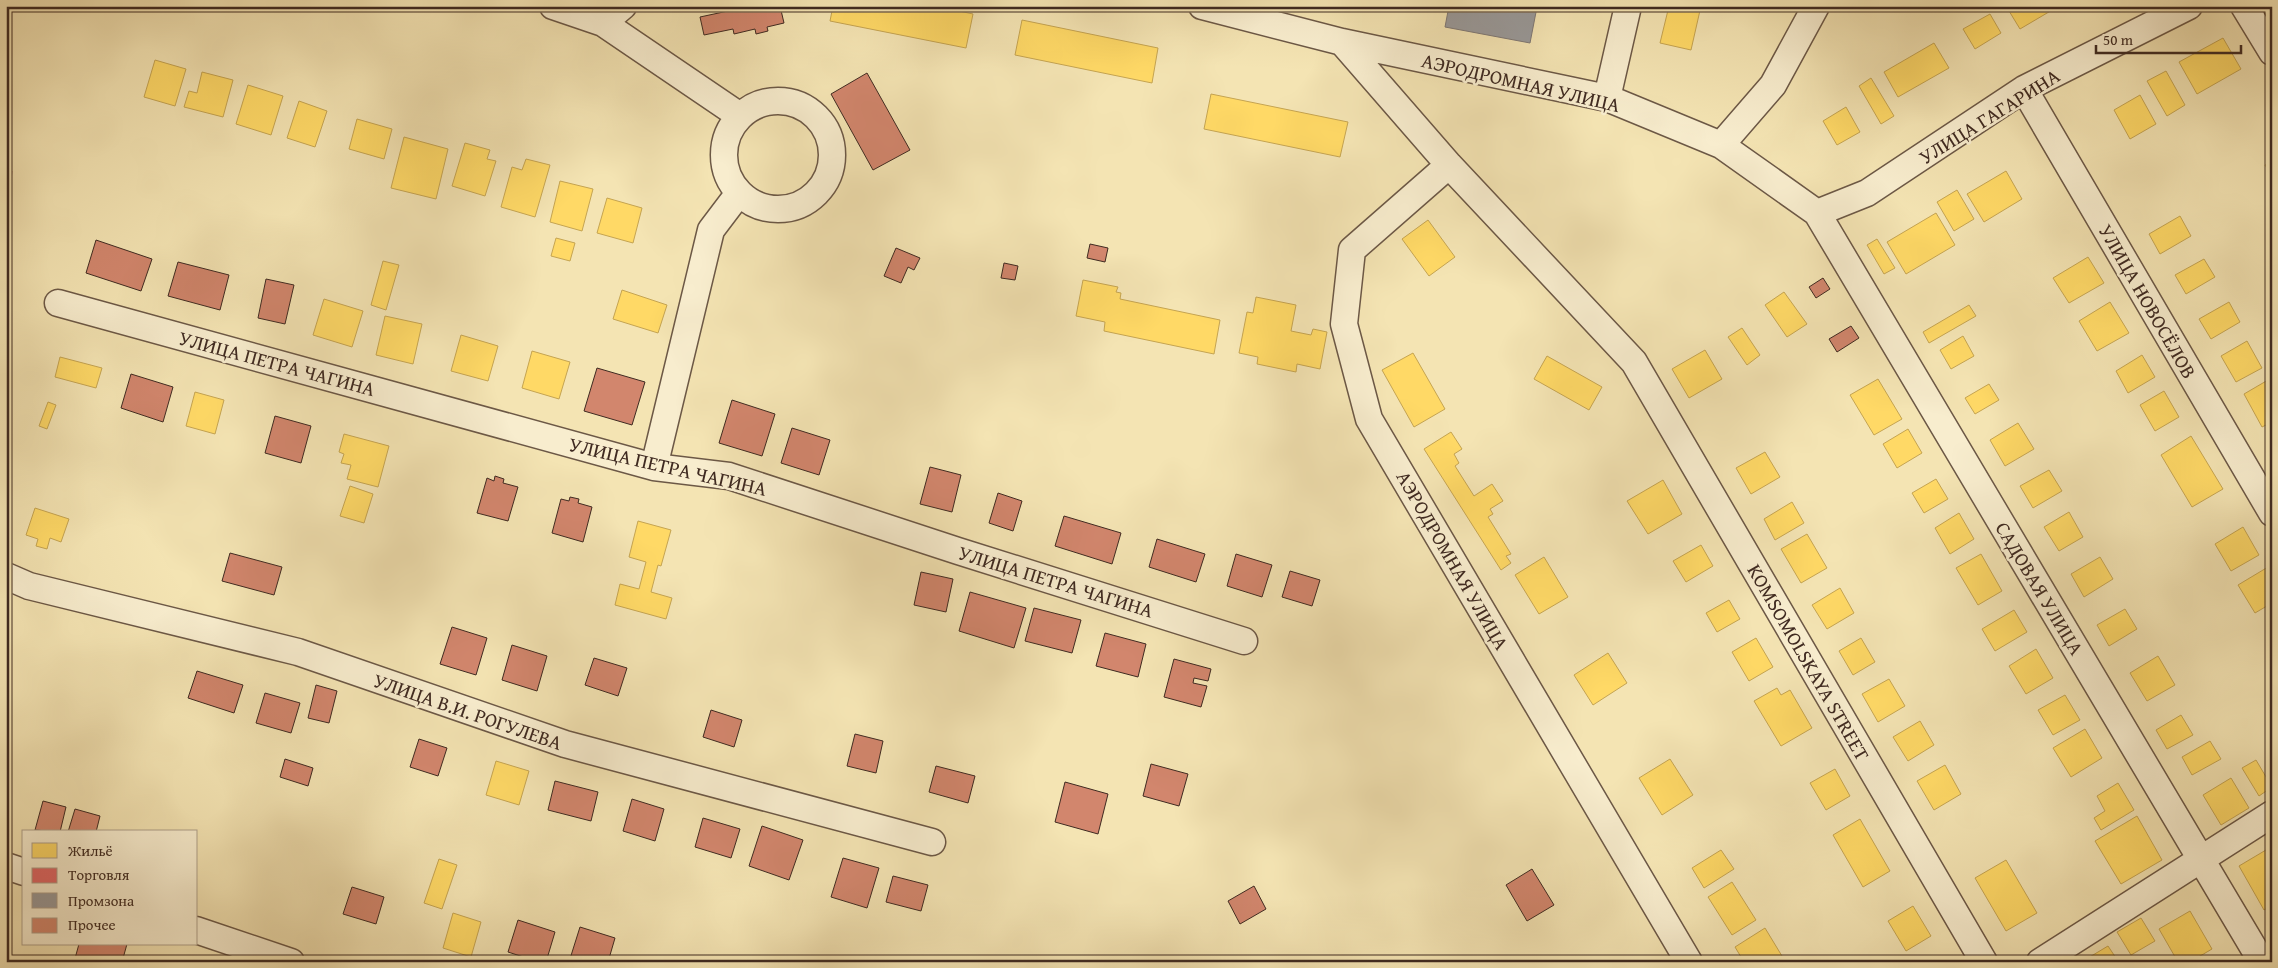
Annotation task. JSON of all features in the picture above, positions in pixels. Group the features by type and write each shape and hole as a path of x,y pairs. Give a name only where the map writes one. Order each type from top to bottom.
{"street":[{"path":"553,6 603,23 740,116"},
{"path":"603,23 623,6"},
{"name":"АЭРОДРОМНАЯ УЛИЦА","path":"1202,6 1342,42 1606,98 1722,145 1817,213"},
{"path":"1606,98 1628,6"},
{"path":"1722,145 1773,84 1816,6"},
{"name":"УЛИЦА ГАГАРИНА","path":"1817,213 1867,193 2024,89 2189,6"},
{"path":"2244,6 2272,52"},
{"name":"KOMSOMOLSKAYA STREET","path":"1342,42 1449,165 1634,362 1984,962"},
{"name":"УЛИЦА НОВОСЁЛОВ","path":"2024,89 2272,512"},
{"path":"779,100 800,105 818,117 829,135 833,156 828,177 816,195 798,206 777,210 756,205 739,193 727,175 724,154 728,133 740,116 758,104 779,100"},
{"name":"АЭРОДРОМНАЯ УЛИЦА","path":"1449,165 1352,250 1344,324 1369,419 1689,962"},
{"path":"654,467 711,230 739,193"},
{"name":"САДОВАЯ УЛИЦА","path":"1817,213 2262,962"},
{"name":"УЛИЦА ПЕТРА ЧАГИНА","path":"58,303 654,467 729,476 949,548 1244,640"},
{"name":"УЛИЦА В.И. РОГУЛЕВА","path":"6,576 29,586 298,652 565,744 932,842"},
{"path":"2040,962 2272,814"},
{"path":"6,866 22,871"},
{"path":"198,931 291,962"}],"building: Жильё":[{"path":"833,6 936,6 973,14 966,48 830,21"},
{"path":"1669,6 1701,6 1691,50 1660,43"},
{"path":"2006,6 2059,6 2020,29"},
{"path":"1990,14 2001,33 1975,49 1963,29"},
{"path":"1022,20 1158,48 1152,83 1015,55"},
{"path":"2223,38 2241,69 2197,94 2179,62"},
{"path":"1934,43 1949,68 1898,97 1884,72"},
{"path":"155,60 186,69 175,106 144,97"},
{"path":"2166,71 2185,105 2167,116 2147,81"},
{"path":"202,72 233,80 223,117 184,107 189,91 197,93"},
{"path":"1871,78 1894,116 1881,124 1859,86"},
{"path":"248,85 283,96 271,135 236,124"},
{"path":"1211,94 1348,122 1340,157 1204,129"},
{"path":"2140,95 2156,124 2130,139 2114,110"},
{"path":"299,101 327,111 315,147 287,138"},
{"path":"1846,107 1860,132 1837,145 1823,121"},
{"path":"357,119 392,129 384,159 349,149"},
{"path":"404,137 448,149 436,199 391,188"},
{"path":"465,143 490,150 487,159 496,161 485,196 452,186"},
{"path":"526,159 550,165 535,217 501,207 512,167 522,170"},
{"path":"2272,161 2272,177 2265,165"},
{"path":"2006,171 2022,199 1984,222 1967,194"},
{"path":"560,181 593,189 582,231 550,222"},
{"path":"1957,190 1974,219 1954,231 1937,202"},
{"path":"607,198 642,208 633,243 597,233"},
{"path":"1936,213 1955,245 1906,274 1887,242"},
{"path":"2180,216 2191,236 2160,254 2149,234"},
{"path":"1428,220 1455,257 1429,276 1402,239"},
{"path":"556,238 575,243 570,261 551,256"},
{"path":"1877,239 1895,268 1884,274 1867,245"},
{"path":"2088,257 2104,283 2069,303 2053,278"},
{"path":"2204,259 2215,277 2186,294 2175,275"},
{"path":"383,261 399,265 386,310 371,305"},
{"path":"1083,280 1118,287 1116,292 1121,293 1120,299 1220,320 1214,354 1104,331 1105,322 1076,316"},
{"path":"622,290 667,305 658,333 613,319"},
{"path":"1784,292 1807,324 1787,337 1765,305"},
{"path":"1256,297 1296,305 1291,331 1311,335 1313,329 1327,332 1320,369 1297,364 1296,372 1257,364 1258,357 1239,353 1247,312 1253,313"},
{"path":"324,299 363,311 352,347 313,335"},
{"path":"2110,302 2129,333 2097,351 2079,321"},
{"path":"2229,302 2240,322 2211,339 2199,319"},
{"path":"1969,305 1976,316 1929,343 1923,332"},
{"path":"385,316 422,324 413,364 376,355"},
{"path":"1742,328 1760,355 1747,365 1728,337"},
{"path":"461,335 498,346 488,381 451,371"},
{"path":"1963,336 1974,356 1951,369 1940,350"},
{"path":"2247,341 2262,368 2236,382 2221,356"},
{"path":"1705,350 1722,379 1689,398 1672,369"},
{"path":"532,351 570,362 559,399 522,388"},
{"path":"1413,353 1445,409 1414,427 1382,370"},
{"path":"2142,355 2155,377 2128,393 2116,371"},
{"path":"1547,356 1602,387 1589,410 1534,379"},
{"path":"60,357 102,368 96,388 55,377"},
{"path":"1878,379 1902,419 1874,435 1850,395"},
{"path":"2268,380 2272,388 2272,422 2262,427 2244,394"},
{"path":"1989,384 1999,400 1975,414 1965,398"},
{"path":"2164,391 2179,417 2155,431 2140,405"},
{"path":"195,392 224,400 215,434 186,426"},
{"path":"48,402 56,405 47,429 39,426"},
{"path":"2018,423 2034,449 2005,466 1990,440"},
{"path":"1908,429 1922,453 1897,468 1883,444"},
{"path":"1451,432 1462,449 1454,454 1459,463 1455,466 1474,496 1492,484 1503,501 1490,509 1493,514 1488,517 1511,554 1506,556 1511,563 1501,570 1424,449"},
{"path":"344,434 389,446 378,487 347,479 351,465 341,463 344,454 339,452"},
{"path":"2191,436 2223,489 2192,507 2161,455"},
{"path":"1765,452 1780,477 1751,494 1736,468"},
{"path":"2049,470 2062,491 2033,508 2020,486"},
{"path":"1936,479 1948,499 1924,513 1912,493"},
{"path":"1663,480 1682,514 1648,534 1627,501"},
{"path":"350,486 373,494 364,523 340,516"},
{"path":"1792,502 1804,523 1775,540 1764,519"},
{"path":"35,508 69,519 61,542 50,538 47,549 36,546 38,539 26,535"},
{"path":"2069,512 2083,537 2059,551 2044,527"},
{"path":"1959,513 1974,539 1950,554 1935,528"},
{"path":"638,521 671,530 661,566 658,565 651,592 672,598 666,619 615,605 620,584 639,589 646,562 629,557"},
{"path":"2243,527 2259,555 2231,571 2215,544"},
{"path":"1807,534 1827,568 1801,583 1781,549"},
{"path":"1701,545 1713,566 1686,582 1673,561"},
{"path":"1981,554 2002,591 1978,605 1956,568"},
{"path":"1544,557 1568,597 1539,614 1515,575"},
{"path":"2100,557 2113,579 2084,597 2071,574"},
{"path":"2268,567 2272,573 2272,603 2255,613 2238,585"},
{"path":"1840,588 1854,613 1827,629 1812,605"},
{"path":"1729,600 1740,619 1717,632 1706,613"},
{"path":"2125,609 2137,629 2109,646 2097,625"},
{"path":"2014,610 2027,632 1995,651 1982,629"},
{"path":"1756,638 1773,667 1749,681 1732,652"},
{"path":"1861,638 1875,662 1853,675 1839,651"},
{"path":"2036,649 2053,678 2026,694 2009,666"},
{"path":"1608,653 1627,683 1593,705 1574,675"},
{"path":"2158,656 2175,685 2147,701 2130,673"},
{"path":"1889,679 1905,706 1878,722 1862,694"},
{"path":"1777,688 1781,695 1790,690 1812,728 1781,746 1754,701"},
{"path":"2065,695 2080,720 2053,735 2038,710"},
{"path":"2181,715 2193,735 2167,749 2156,730"},
{"path":"1920,721 1934,745 1908,761 1893,737"},
{"path":"2085,729 2102,758 2071,777 2053,748"},
{"path":"2210,741 2221,759 2192,775 2182,757"},
{"path":"1670,759 1693,795 1662,815 1639,778"},
{"path":"2256,760 2272,787 2259,796 2242,768"},
{"path":"496,761 529,771 519,805 486,795"},
{"path":"1945,765 1961,794 1934,810 1917,781"},
{"path":"1835,769 1850,796 1826,810 1810,783"},
{"path":"2231,778 2249,808 2221,825 2203,795"},
{"path":"2118,783 2134,810 2101,830 2094,818 2105,811 2097,796"},
{"path":"2137,816 2162,860 2121,884 2095,841"},
{"path":"1860,819 1890,871 1863,887 1833,835"},
{"path":"2271,847 2272,905 2264,910 2239,866"},
{"path":"1721,850 1734,869 1704,888 1692,868"},
{"path":"439,859 457,865 442,909 424,903"},
{"path":"2006,860 2037,913 2006,931 1975,878"},
{"path":"1732,882 1756,920 1732,935 1708,897"},
{"path":"1913,906 1931,936 1906,951 1888,921"},
{"path":"2190,911 2212,949 2190,962 2178,962 2159,929"},
{"path":"453,913 481,922 471,957 443,948"},
{"path":"2141,918 2155,941 2131,955 2117,932"},
{"path":"1765,928 1785,961 1744,962 1735,947"},
{"path":"2108,946 2116,958 2109,962 2090,962 2088,958"}],"building: Торговля":[{"path":"6,171 12,171 6,224"}],"building: Промзона":[{"path":"1449,6 1537,7 1530,43 1445,27"}],"building: Прочее":[{"path":"742,6 780,6 784,23 767,27 768,31 756,34 755,29 734,34 733,29 704,35 700,17 742,8"},
{"path":"867,73 910,150 873,170 831,94"},
{"path":"96,240 152,259 141,291 86,273"},
{"path":"1090,244 1108,248 1105,262 1087,258"},
{"path":"896,248 920,258 914,270 908,267 901,283 884,276"},
{"path":"178,262 229,275 220,310 168,296"},
{"path":"1004,263 1018,266 1015,280 1001,278"},
{"path":"1823,278 1830,289 1816,298 1809,287"},
{"path":"266,279 294,285 285,324 258,318"},
{"path":"1851,326 1859,338 1837,352 1829,339"},
{"path":"597,368 645,382 632,425 584,411"},
{"path":"131,374 173,387 163,422 121,408"},
{"path":"732,400 775,414 762,456 719,443"},
{"path":"275,416 311,426 301,463 265,453"},
{"path":"792,428 830,440 819,475 781,463"},
{"path":"930,467 961,475 952,512 920,504"},
{"path":"495,476 504,479 503,483 518,487 508,521 477,513 487,478 494,481"},
{"path":"998,493 1022,501 1013,531 989,523"},
{"path":"570,497 579,499 578,503 592,507 583,542 552,533 561,499 569,501"},
{"path":"1064,516 1121,533 1112,564 1055,546"},
{"path":"1157,539 1205,554 1196,582 1149,567"},
{"path":"230,553 282,567 274,595 222,581"},
{"path":"1236,554 1272,565 1262,597 1227,586"},
{"path":"1290,571 1320,580 1312,606 1282,597"},
{"path":"921,572 953,579 946,612 914,605"},
{"path":"970,592 1026,608 1014,648 959,631"},
{"path":"1034,608 1081,620 1072,653 1025,641"},
{"path":"452,627 487,638 476,675 440,664"},
{"path":"1105,633 1146,644 1138,677 1096,666"},
{"path":"512,645 547,656 537,691 502,680"},
{"path":"594,658 627,668 618,696 585,685"},
{"path":"1174,659 1211,669 1208,681 1194,678 1193,683 1207,686 1201,707 1164,697"},
{"path":"197,671 243,685 234,713 188,698"},
{"path":"316,685 337,691 329,723 308,718"},
{"path":"265,693 300,703 291,733 256,723"},
{"path":"711,710 742,720 734,747 703,737"},
{"path":"855,734 883,741 876,773 847,766"},
{"path":"419,739 447,748 438,776 410,767"},
{"path":"285,759 313,768 308,786 280,777"},
{"path":"1151,764 1188,774 1179,806 1143,796"},
{"path":"936,766 975,776 968,803 929,792"},
{"path":"555,781 598,792 591,821 548,810"},
{"path":"1065,782 1108,794 1098,834 1055,822"},
{"path":"632,799 664,809 655,841 623,831"},
{"path":"43,801 66,807 60,830 35,830"},
{"path":"75,809 100,816 96,830 69,830"},
{"path":"703,818 740,829 731,858 695,847"},
{"path":"762,826 803,840 789,880 749,866"},
{"path":"843,858 879,868 867,908 831,897"},
{"path":"1532,869 1554,905 1527,921 1506,885"},
{"path":"893,876 928,885 921,911 886,902"},
{"path":"1254,886 1266,909 1240,924 1228,901"},
{"path":"352,887 384,897 376,924 343,914"},
{"path":"518,920 555,932 546,962 539,962 508,952"},
{"path":"580,927 615,938 608,962 569,962"},
{"path":"78,946 126,946 122,962 74,962"}]}
